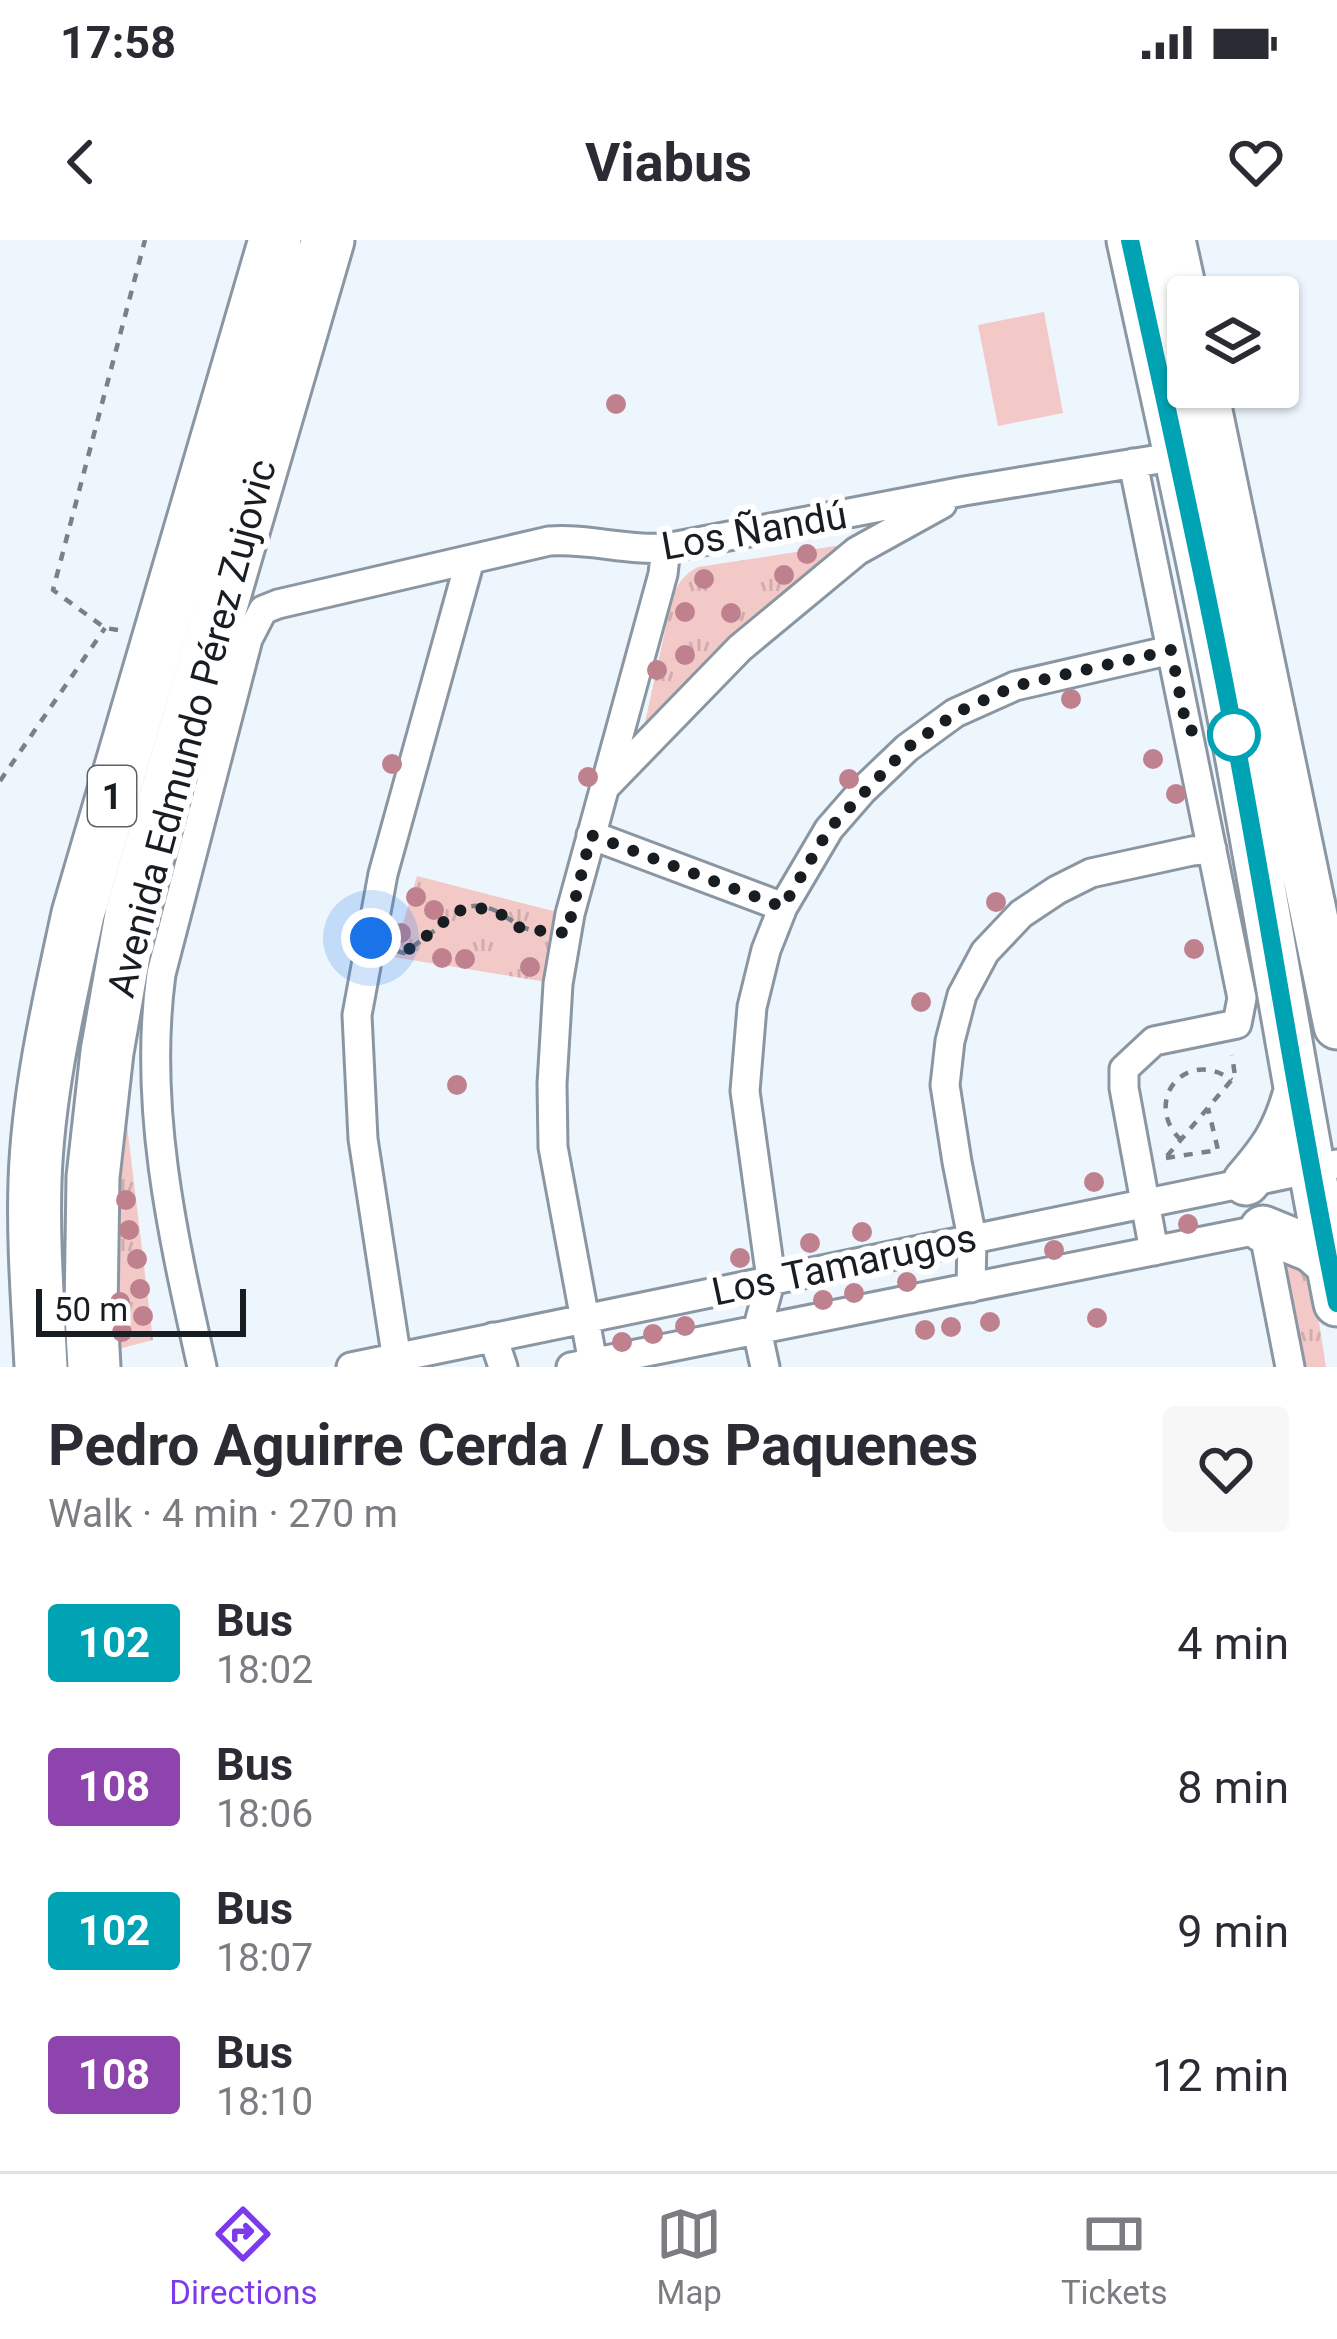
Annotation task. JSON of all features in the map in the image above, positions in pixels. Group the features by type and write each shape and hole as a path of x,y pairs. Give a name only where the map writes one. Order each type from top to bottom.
{"highway":[{"name":"Avenida Edmundo Pérez Zujovic","path":"41,1367 35,1178 56,1019 78,914 275,240"},
{"name":"Avenida Edmundo Pérez Zujovic","path":"94,1367 93,1177 106,1052 131,915 328,240"}],"main road":[{"path":"1130,240 1231,714 1296,1092 1324,1166 1333,1284"},
{"path":"1172,240 1180,276"},
{"path":"1208,408 1337,1026"},
{"path":"1246,1182 1275,1149 1296,1092"},
{"path":"1263,1229 1312,1249 1333,1284"}],"street":[{"name":"Los Ñandú","path":"202,1367 163,1172 156,1111 155,1015 161,974 248,639 263,610 549,541 666,548 1178,456"},
{"path":"1133,463 1242,998 1237,1024 1154,1041 1124,1069 1154,1251"},
{"path":"603,789 711,676 773,620 857,551 964,491"},
{"path":"582,1365 585,1318 553,1147 558,985 591,835 664,574 666,548"},
{"path":"397,1362 363,1139 357,1015 382,874 470,560"},
{"path":"765,1367 757,1330 771,1279 745,1091 752,1007 783,907 829,829 907,748 956,713 1015,686 1171,650"},
{"path":"591,835 783,907"},
{"path":"971,1288 972,1238 946,1084 950,1040 962,995 985,952 1021,914 1090,873 1212,849"},
{"name":"Los Tamarugos","path":"351,1367 397,1362 493,1336 1324,1166"},
{"name":"Los Tamarugos","path":"582,1365 1329,1216"},
{"path":"1263,1229 1290,1367"},
{"path":"493,1336 503,1367"}],"path":[{"path":"0,781 105,628 53,590 145,240"},
{"path":"371,938 404,953 451,913 473,907 496,911 522,929 567,933"},
{"path":"1155,1169 1235,1076 1230,1040 1237,1024"},
{"path":"1181,1140 1165,1112 1171,1086 1199,1069 1218,1070 1232,1080"},
{"path":"1165,1158 1218,1150 1208,1108"}],"green space":[{"path":"1044,312 1063,413 998,426 978,325"},
{"path":"848,544 734,637 643,732 672,598 685,576 698,567"},
{"path":"417,876 557,912 546,982 393,957"},
{"path":"122,1084 153,1340 114,1350 112,1210"},
{"path":"1271,1250 1317,1266 1313,1284 1326,1367 1298,1367"}],"bus line":[{"name":"102","path":"1130,240 1231,714 1337,1303"}],"route":[{"path":"371,938 404,953 451,913 473,907 496,911 522,929 567,933 591,835 783,907 829,829 907,748 956,713 1015,686 1171,650 1187,730 1234,735"}]}
